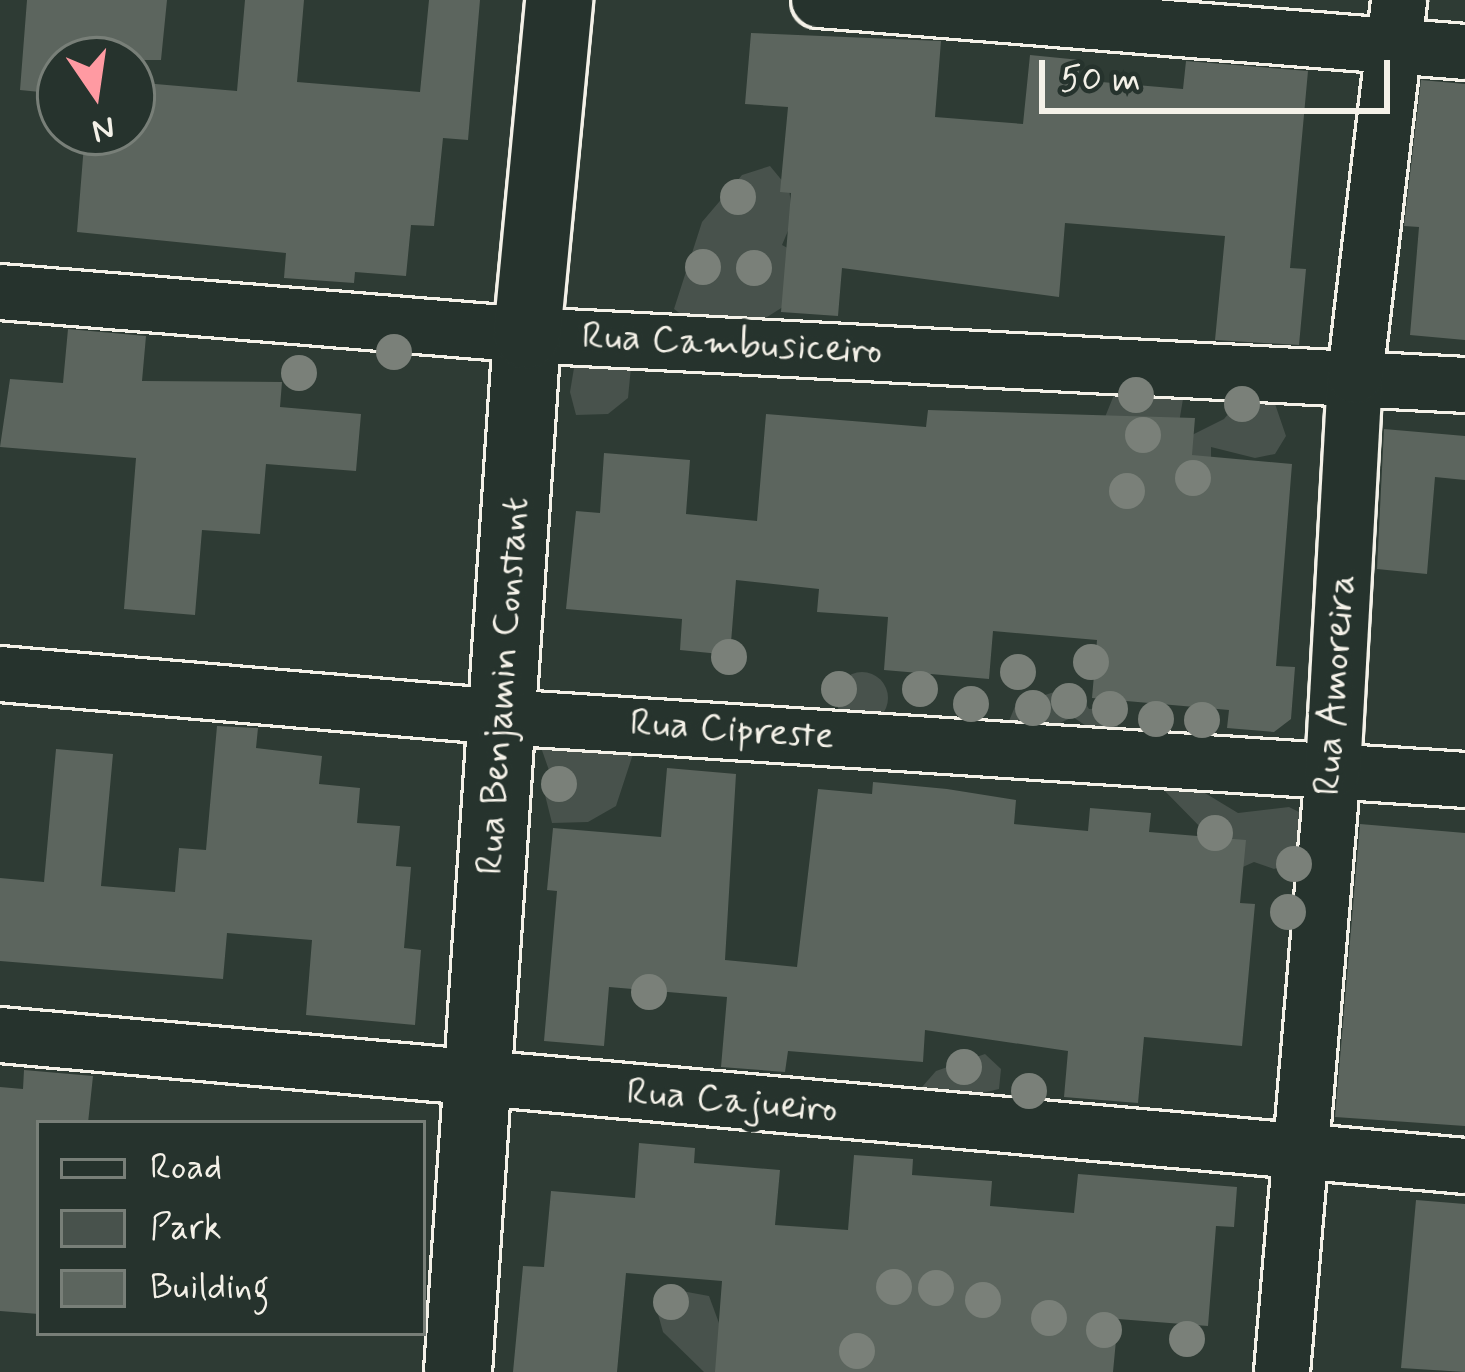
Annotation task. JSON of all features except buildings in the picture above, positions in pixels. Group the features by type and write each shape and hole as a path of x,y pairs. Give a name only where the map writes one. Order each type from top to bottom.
{"street":[{"name":"Rua Benjamin Constant","path":"458,1372 527,335 559,0"},
{"path":"819,0 1398,24 1465,52"},
{"name":"Rua Amoreira","path":"1282,1372 1333,770 1354,376 1398,24"},
{"name":"Rua Cambusiceiro","path":"0,292 527,335 1354,376 1465,386"},
{"name":"Rua Cipreste","path":"0,674 502,717 1465,780"},
{"name":"Rua Cajueiro","path":"0,1035 1465,1166"}],"green space":[{"path":"770,166 789,189 793,219 782,245 801,255 786,305 761,321 682,315 674,309 702,222 742,175"},
{"path":"575,362 631,367 628,398 608,414 576,415 570,392"},
{"path":"1118,385 1184,393 1179,423 1190,436 1224,419 1243,396 1273,398 1286,436 1275,454 1255,458 1211,447 1211,466 1103,422"},
{"path":"862,672 881,679 888,698 881,717 862,724 843,717 836,698 843,679"},
{"path":"1064,689 1079,693 1089,709 1120,707 1117,732 1098,734 1073,717 1051,727 1009,721 1016,704"},
{"path":"538,739 635,748 616,806 588,822 552,823 545,795 551,776"},
{"path":"1159,785 1195,787 1238,813 1289,807 1309,817 1314,855 1274,869 1254,862 1236,870 1207,854 1208,835"},
{"path":"985,1054 1001,1069 999,1089 928,1106 922,1087 936,1071"},
{"path":"671,1289 709,1296 723,1334 720,1372 704,1372 663,1332 658,1314"}]}
